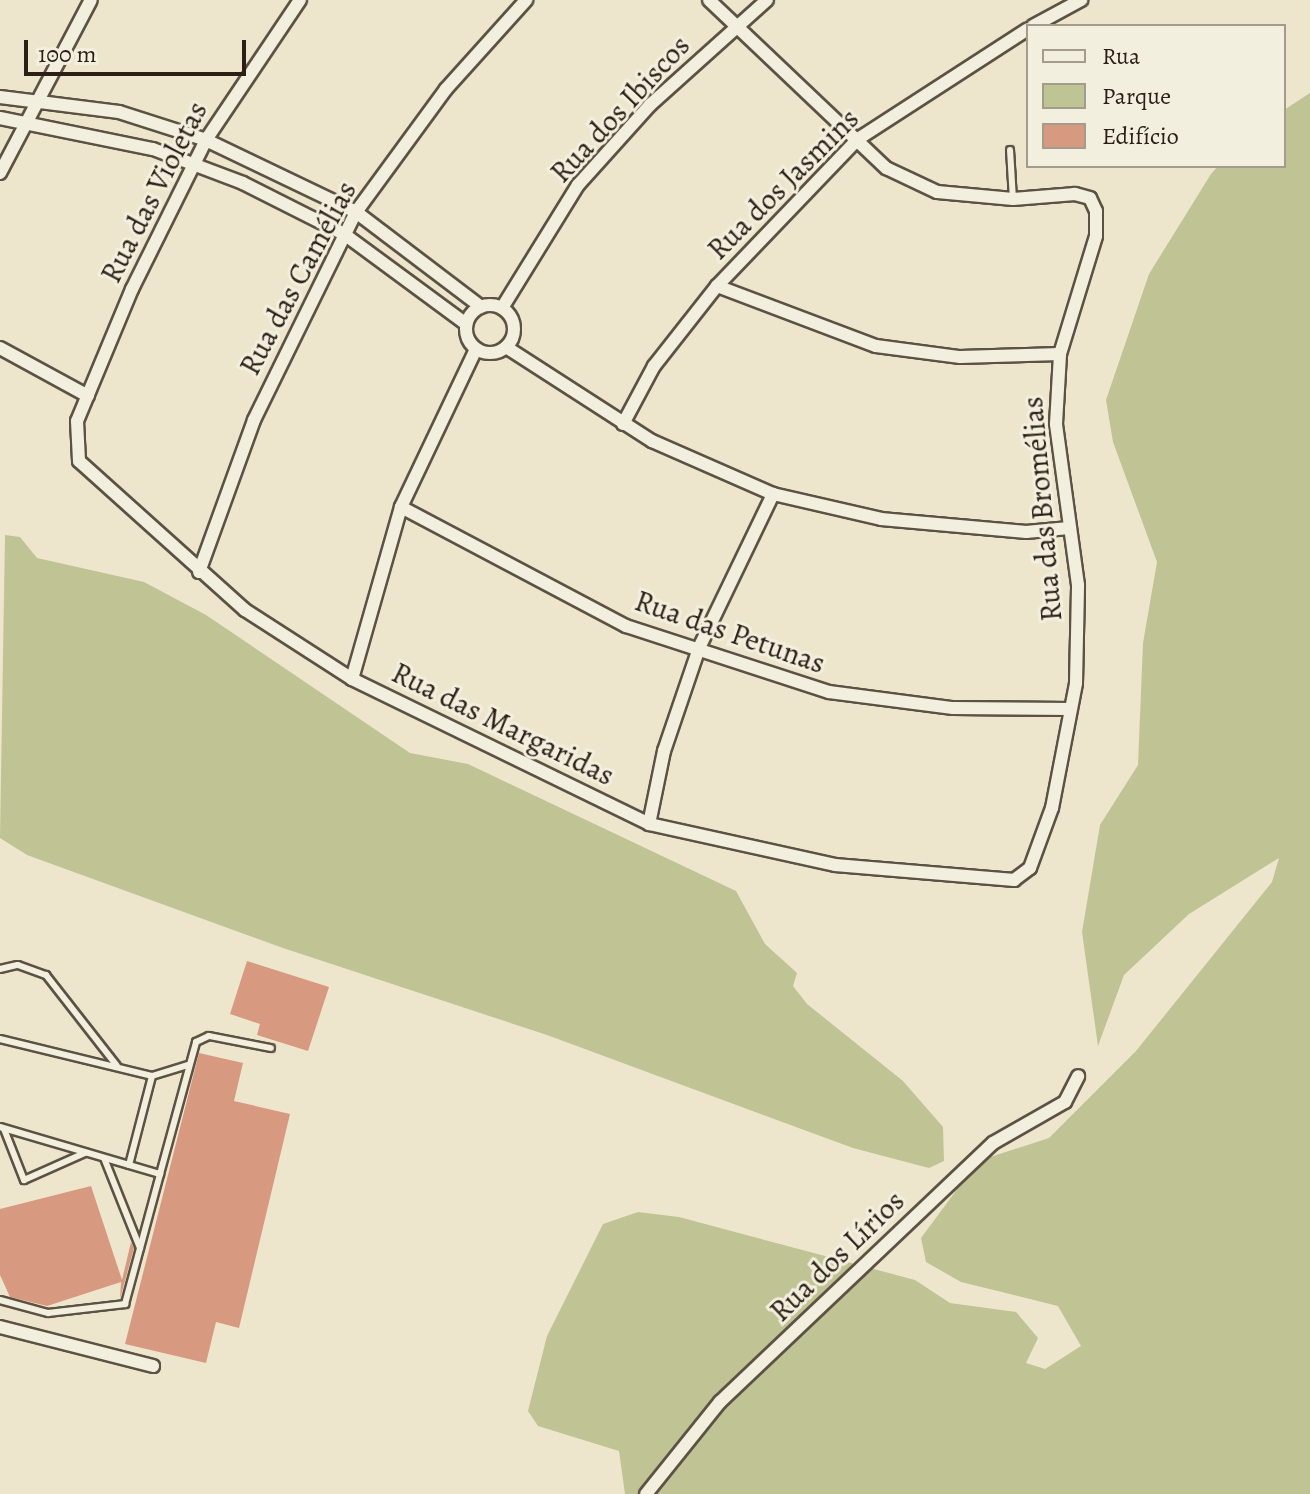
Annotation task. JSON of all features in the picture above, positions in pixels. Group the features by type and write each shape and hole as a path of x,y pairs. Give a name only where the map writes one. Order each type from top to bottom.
{"street":[{"path":"0,173 35,100 91,0"},
{"name":"Rua das Violetas","path":"77,421 206,140 300,0"},
{"name":"Rua das Camélias","path":"199,572 254,420 356,212 446,89 526,0"},
{"name":"Rua das Bromélias","path":"709,0 886,168 937,192 1013,199 1075,194 1090,198 1096,211 1096,236 1060,354 1056,424 1069,528 1078,643 1070,709 1052,808 1030,868 1014,880"},
{"name":"Rua dos Ibiscos","path":"502,308 578,185 737,25 767,0"},
{"name":"Rua dos Jasmins","path":"1036,24 1081,0"},
{"name":"Rua dos Jasmins","path":"623,424 654,366 717,286 858,139 1026,30"},
{"path":"0,97 119,112 206,140 356,212 481,307 502,308 514,327 506,347"},
{"path":"0,118 26,121 196,164 344,234 466,324 476,349 401,507 352,679"},
{"path":"717,286 876,346 960,357 1060,354"},
{"path":"466,324 481,307"},
{"path":"476,349 506,347 623,424 773,494 894,520 1026,532 1069,528"},
{"path":"0,348 88,396"},
{"name":"Rua das Margaridas","path":"77,421 79,461 199,572 352,679 649,824 822,863 1014,880"},
{"path":"649,824 664,751 699,648 773,494"},
{"name":"Rua das Petunas","path":"401,507 613,620 829,692 953,708 1070,709"},
{"name":"Rua dos Lírios","path":"646,1494 720,1402 993,1143 1065,1102 1078,1076"},
{"path":"0,1327 153,1366"}],"lane":[{"path":"1010,150 1013,199"},
{"path":"0,969 18,965 46,975 117,1066"},
{"path":"0,1300 48,1313 123,1305 187,1065 200,1038 271,1048"},
{"path":"0,1039 152,1076 187,1065"},
{"path":"129,1165 152,1076"},
{"path":"2,1128 160,1174"},
{"path":"2,1128 24,1180 85,1153"},
{"path":"104,1158 140,1248"}],"green space":[{"path":"1310,93 1310,1494 625,1494 619,1451 538,1426 528,1411 547,1336 603,1224 638,1212 679,1217 915,1280 950,1303 1016,1312 1038,1338 1026,1363 1045,1369 1081,1346 1058,1306 961,1282 926,1262 921,1238 978,1161 1049,1138 1136,1051 1272,882 1279,858 1189,914 1124,975 1098,1046 1082,932 1100,825 1138,765 1143,643 1157,562 1113,442 1106,400 1149,274 1211,174 1216,168 1286,168 1286,109"},
{"path":"5,535 20,537 37,558 144,582 206,615 410,753 468,764 736,891 765,944 797,973 793,986 807,1004 903,1081 943,1127 944,1161 929,1168 853,1148 547,1035 283,948 27,855 0,838"}],"building":[{"path":"247,961 329,987 308,1051 257,1035 260,1024 230,1014"},
{"path":"199,1053 243,1063 234,1101 290,1114 239,1328 216,1322 206,1363 125,1344"},
{"path":"91,1186 122,1280 131,1242 134,1248 120,1299 121,1282 47,1306 10,1297 0,1275 0,1209"}]}
